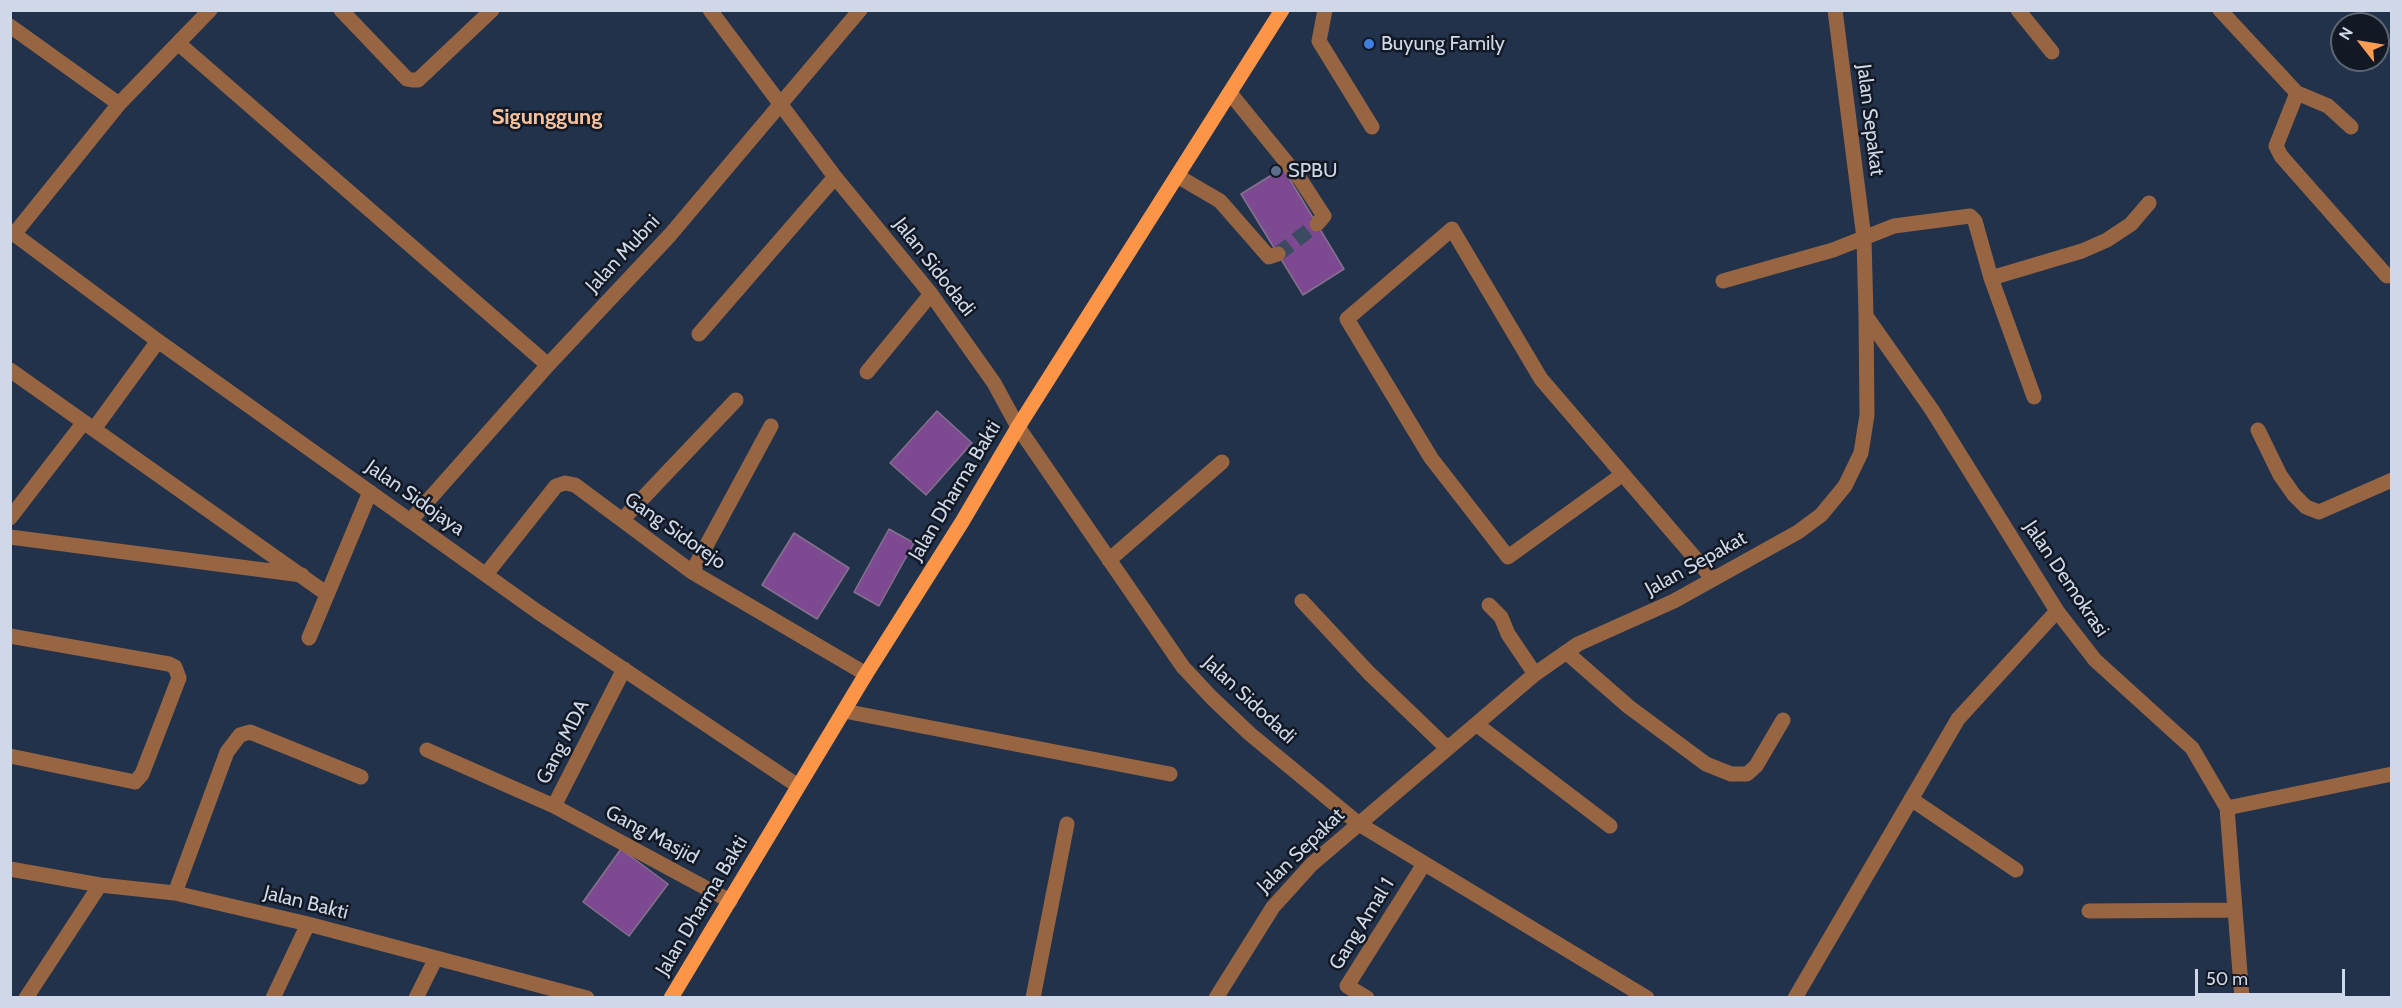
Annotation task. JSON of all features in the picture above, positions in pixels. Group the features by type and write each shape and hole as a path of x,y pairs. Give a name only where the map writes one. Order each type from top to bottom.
{"main road":[{"name":"Jalan Dharma Bakti","path":"671,998 1018,427 1179,177 1282,10"}],"street":[{"path":"13,232 119,104 210,10"},
{"path":"341,10 407,79 412,80 418,80 492,10"},
{"name":"Jalan Sidodadi","path":"710,10 835,177 931,294 994,383 1018,427 1183,667 1212,698 1250,734 1359,824 1647,998"},
{"name":"Jalan Mubni","path":"410,521 548,365 670,235 779,103 860,10"},
{"path":"1325,10 1319,41 1372,127"},
{"name":"Jalan Sepakat","path":"1216,998 1273,907 1312,864 1535,674 1566,652 1656,610 1806,526 1821,515 1845,486 1861,453 1867,415 1866,316 1864,238 1835,10"},
{"path":"2018,10 2052,52"},
{"path":"2220,10 2297,93 2328,106 2351,127"},
{"path":"10,26 119,104"},
{"path":"178,43 548,365"},
{"path":"1230,93 1300,179 1324,216 1317,224"},
{"path":"2297,93 2276,146 2281,156 2387,276"},
{"path":"699,334 835,177"},
{"path":"1179,177 1220,201 1269,257 1278,254"},
{"path":"1991,278 2082,251 2107,240 2131,224 2149,203"},
{"path":"1723,281 1833,250 1894,226 1970,216 1975,221 1991,278 2034,397"},
{"path":"1623,474 1508,557 1431,458 1347,319 1452,230 1541,379 1623,474 1713,579"},
{"name":"Jalan Sidojaya","path":"13,232 158,341 410,521 487,573 538,612 798,786"},
{"path":"867,372 931,294"},
{"name":"Jalan Demokrasi","path":"1866,316 1932,410 2058,611 2095,660 2192,748 2227,808 2242,998"},
{"path":"10,518 158,341"},
{"path":"10,370 327,594"},
{"path":"622,520 736,400"},
{"path":"692,572 771,426"},
{"path":"2258,430 2280,475 2294,495 2306,507 2319,512 2391,480"},
{"path":"1109,560 1222,462"},
{"name":"Gang Sidorejo","path":"487,573 556,486 565,483 575,485 692,572 866,674"},
{"path":"309,638 370,492"},
{"path":"10,537 304,576"},
{"path":"1302,601 1369,673 1447,748"},
{"path":"1489,605 1501,617 1508,634 1535,674"},
{"path":"1795,998 1958,719 2058,611"},
{"path":"10,636 169,664 176,667 179,678 142,774 135,782 10,756"},
{"path":"1566,652 1629,707 1706,764 1731,774 1746,774 1756,766 1783,720"},
{"name":"Gang MDA","path":"427,750 554,806 624,669"},
{"path":"844,711 1170,774"},
{"path":"1476,724 1610,826"},
{"path":"176,893 227,752 240,735 250,732 361,777"},
{"path":"2227,808 2391,774"},
{"path":"1911,799 2016,870"},
{"name":"Gang Masjid","path":"554,806 730,901"},
{"path":"1033,998 1067,824"},
{"name":"Gang Amal 1","path":"1367,998 1347,986 1424,864"},
{"name":"Jalan Bakti","path":"10,869 100,885 176,893 308,924 587,998"},
{"path":"26,998 100,885"},
{"path":"2089,911 2235,910"},
{"path":"273,998 308,924"},
{"path":"416,998 435,958"}],"building":[{"path":"1283,168 1344,269 1303,295 1241,194"},
{"path":"937,411 972,443 926,495 890,463"},
{"path":"889,529 914,543 879,606 854,592"},
{"path":"794,533 849,568 817,619 762,585"},
{"path":"621,849 668,884 629,936 583,902"}],"tunnel":[{"path":"1278,254 1317,224"}],"place":[{"name":"Buyung Family","path":"1369,44"},
{"name":"SPBU","path":"1276,171"}],"district":[{"name":"Sigunggung","path":"547,118"}]}
